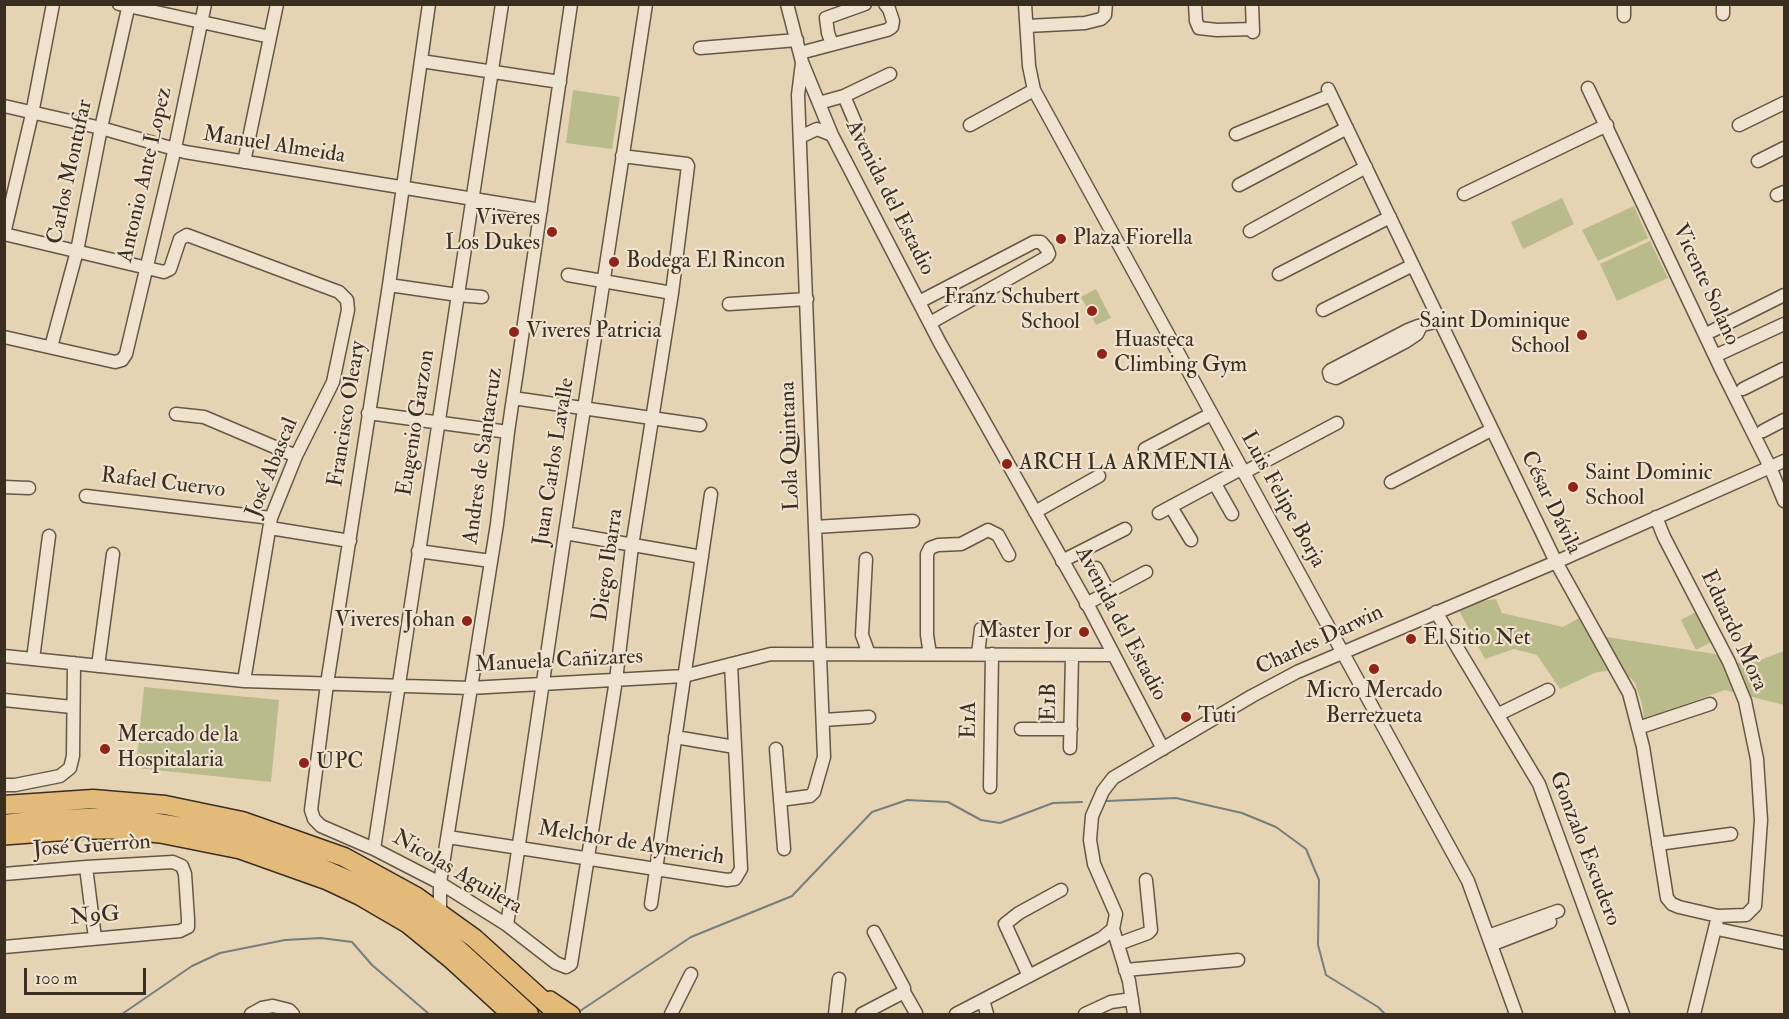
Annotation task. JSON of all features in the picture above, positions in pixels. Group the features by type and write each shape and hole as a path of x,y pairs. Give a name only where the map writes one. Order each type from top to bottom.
{"highway":[{"path":"4,805 93,799 165,805 242,821 344,857 440,913 474,938 558,1014"},
{"path":"4,824 74,819 133,819 214,832 283,851 364,887 406,910 439,932 529,1014"}],"main road":[{"path":"4,837 60,832 116,831 191,841 240,851 349,892 407,925 451,961 509,1014"},
{"path":"500,961 572,1014"}],"street":[{"path":"53,4 32,114 4,234 147,267"},
{"name":"Antonio Ante Lopez","path":"51,347 115,362 122,360 126,354 175,148 205,4"},
{"path":"244,162 277,4"},
{"name":"Francisco Oleary","path":"321,826 312,816 311,804 327,684 404,188 429,4"},
{"name":"Eugenio Garzon","path":"374,849 502,4"},
{"name":"Andres de Santacruz","path":"440,913 440,883 491,561 571,4"},
{"name":"Juan Carlos Lavalle","path":"507,925 646,4"},
{"name":"Avenida del Estadio","path":"787,4 800,52 832,135 930,323 1114,655 1163,749"},
{"path":"832,44 826,18 865,4"},
{"path":"700,48 800,52 887,30 892,27 892,15 885,4"},
{"name":"Luis Felipe Borja","path":"1025,4 1029,66 1034,90 1468,881 1516,1014"},
{"path":"1027,26 1085,23 1101,19 1105,15 1106,4"},
{"path":"1195,4 1196,21 1199,28 1253,30 1252,4"},
{"path":"126,5 270,37"},
{"name":"Carlos Montufar","path":"51,347 77,251 126,5"},
{"name":"Lola Quintana","path":"780,800 810,796 814,792 824,757 798,95 800,52"},
{"path":"421,61 560,82"},
{"path":"819,103 844,96 890,74"},
{"name":"Vicente Solano","path":"1588,88 1785,501"},
{"path":"970,125 1034,90"},
{"name":"César Dávila","path":"1236,134 1330,92 1556,562 1629,693 1638,728 1667,898 1672,904 1718,916"},
{"path":"844,96 858,129"},
{"path":"1738,125 1785,103"},
{"name":"Manuel Almeida","path":"4,106 101,128 185,152 541,210"},
{"path":"1464,194 1606,125"},
{"path":"1239,185 1347,128"},
{"path":"800,137 817,129 832,135"},
{"path":"1758,161 1785,148"},
{"name":"Diego Ibarra","path":"566,967 571,964 615,680 632,546 672,293 688,165 622,156"},
{"path":"1250,231 1366,167"},
{"path":"1279,274 1390,217"},
{"name":"José Abascal","path":"147,267 164,272 171,269 180,239 187,235 339,292 347,300 348,310 333,382 296,456 271,523 244,681"},
{"path":"919,302 1034,242 1041,242 1047,249 1047,257 930,323"},
{"path":"1323,310 1413,265"},
{"path":"568,275 672,293"},
{"path":"389,285 458,296 482,297"},
{"path":"1712,332 1785,295"},
{"path":"729,304 807,299"},
{"path":"1421,326 1417,334 1405,342 1336,378 1330,376 1331,370 1408,330 1421,326 1440,321"},
{"path":"1715,356 1785,324"},
{"path":"4,336 51,347"},
{"path":"1743,389 1782,367"},
{"path":"513,398 700,425"},
{"path":"368,413 508,432"},
{"path":"176,414 204,417 296,456"},
{"path":"1145,449 1211,414"},
{"path":"1763,431 1785,420"},
{"path":"1160,513 1337,423"},
{"path":"1391,482 1491,430"},
{"name":"Charles Darwin","path":"1134,1014 1125,970 1113,929 1116,914 1094,864 1091,851 1092,816 1103,791 1113,778 1297,672 1556,562 1785,461"},
{"path":"1035,512 1098,476"},
{"path":"1215,484 1232,514"},
{"path":"4,487 28,488"},
{"path":"651,904 711,494"},
{"name":"Rafael Cuervo","path":"86,496 271,523 350,541"},
{"path":"1171,507 1191,540"},
{"name":"Eduardo Mora","path":"1656,518 1729,662 1744,700 1757,759 1761,820 1755,906 1746,915 1718,916"},
{"path":"815,527 913,520"},
{"path":"1062,561 1125,529"},
{"path":"930,654 927,635 927,554 930,548 961,544 988,530 998,535 1009,555"},
{"path":"565,533 702,557"},
{"path":"33,659 49,536"},
{"path":"418,551 491,561"},
{"path":"98,666 113,554"},
{"path":"866,559 862,635 869,654"},
{"path":"1096,568 1109,592"},
{"path":"1086,604 1146,572"},
{"name":"Gonzalo Escudero","path":"1436,612 1539,784 1623,1014"},
{"path":"978,654 981,629 995,628"},
{"name":"Manuela Cañizares","path":"4,656 244,681 470,688 684,676 771,654 1114,655"},
{"name":"E1A","path":"990,787 992,654"},
{"name":"E1B","path":"1070,748 1072,656"},
{"path":"4,785 60,776 70,768 73,756 74,663"},
{"name":"Melchor de Aymerich","path":"448,837 731,880 739,876 741,862 731,664"},
{"path":"1498,714 1548,690"},
{"path":"4,700 72,707"},
{"path":"1638,728 1710,704"},
{"path":"823,720 869,717"},
{"path":"1021,729 1071,729"},
{"path":"675,737 735,747"},
{"path":"776,749 784,849"},
{"path":"24,783 21,791 26,803"},
{"name":"Nicolas Aguilera","path":"321,826 374,849 440,883 507,925 556,963 566,967"},
{"path":"1658,844 1731,834"},
{"name":"José Guerròn","path":"4,874 173,862 182,866 185,874 188,927"},
{"path":"86,867 95,938"},
{"path":"1118,944 1151,930 1146,880"},
{"path":"1029,976 1005,924 1019,913 1061,890"},
{"path":"1489,941 1558,915"},
{"path":"1694,1014 1718,916"},
{"name":"N9G","path":"4,947 180,931 188,927"},
{"path":"956,1014 1102,938 1113,929"},
{"path":"1722,930 1785,943"},
{"path":"874,932 916,1013"},
{"path":"1125,970 1238,960"},
{"path":"671,1014 692,974"},
{"path":"835,1014 839,979"},
{"path":"862,1014 904,992"},
{"path":"1085,1014 1111,1002 1132,999"},
{"path":"983,1000 987,1014"},
{"path":"251,1014 262,1008 273,1006 289,1010 293,1014"}],"green space":[{"path":"573,90 620,97 612,149 566,143"},
{"path":"1562,198 1574,224 1523,249 1511,222"},
{"path":"1634,206 1648,238 1598,261 1582,230"},
{"path":"1650,241 1668,278 1617,301 1600,264"},
{"path":"1096,289 1111,318 1096,325 1081,297"},
{"path":"1496,599 1502,613 1563,627 1579,618 1588,634 1721,655 1729,662 1755,662 1784,651 1784,705 1725,690 1644,719 1635,683 1630,677 1607,671 1597,672 1560,689 1537,655 1514,649 1485,659 1456,605"},
{"path":"1696,612 1711,642 1696,650 1681,620"},
{"path":"144,687 279,700 271,782 136,768"}],"waterway":[{"path":"1107,801 1176,798 1242,813 1276,827 1306,849 1319,880 1318,945 1326,975 1378,1007 1385,1014"},
{"path":"577,1013 691,937 792,896 872,812 907,800 948,802 981,820 1000,823 1053,803 1082,802"},
{"path":"122,1014 192,966 220,953 285,940 321,938 352,942 372,965 429,1014"}],"place":[{"name":"Viveres Los Dukes","path":"552,232"},
{"name":"Plaza Fiorella","path":"1061,239"},
{"name":"Bodega El Rincon","path":"614,262"},
{"name":"Franz Schubert School","path":"1092,311"},
{"name":"Viveres Patricia","path":"514,332"},
{"name":"Saint Dominique School","path":"1582,335"},
{"name":"Huasteca Climbing Gym","path":"1102,354"},
{"name":"ARCH LA ARMENIA","path":"1007,464"},
{"name":"Saint Dominic School","path":"1573,487"},
{"name":"Viveres Johan","path":"467,621"},
{"name":"Master Jor","path":"1084,632"},
{"name":"El Sitio Net","path":"1411,639"},
{"name":"Micro Mercado Berrezueta","path":"1374,669"},
{"name":"Tuti","path":"1186,717"},
{"name":"Mercado de la Hospitalaria","path":"105,749"},
{"name":"UPC","path":"304,763"}]}
